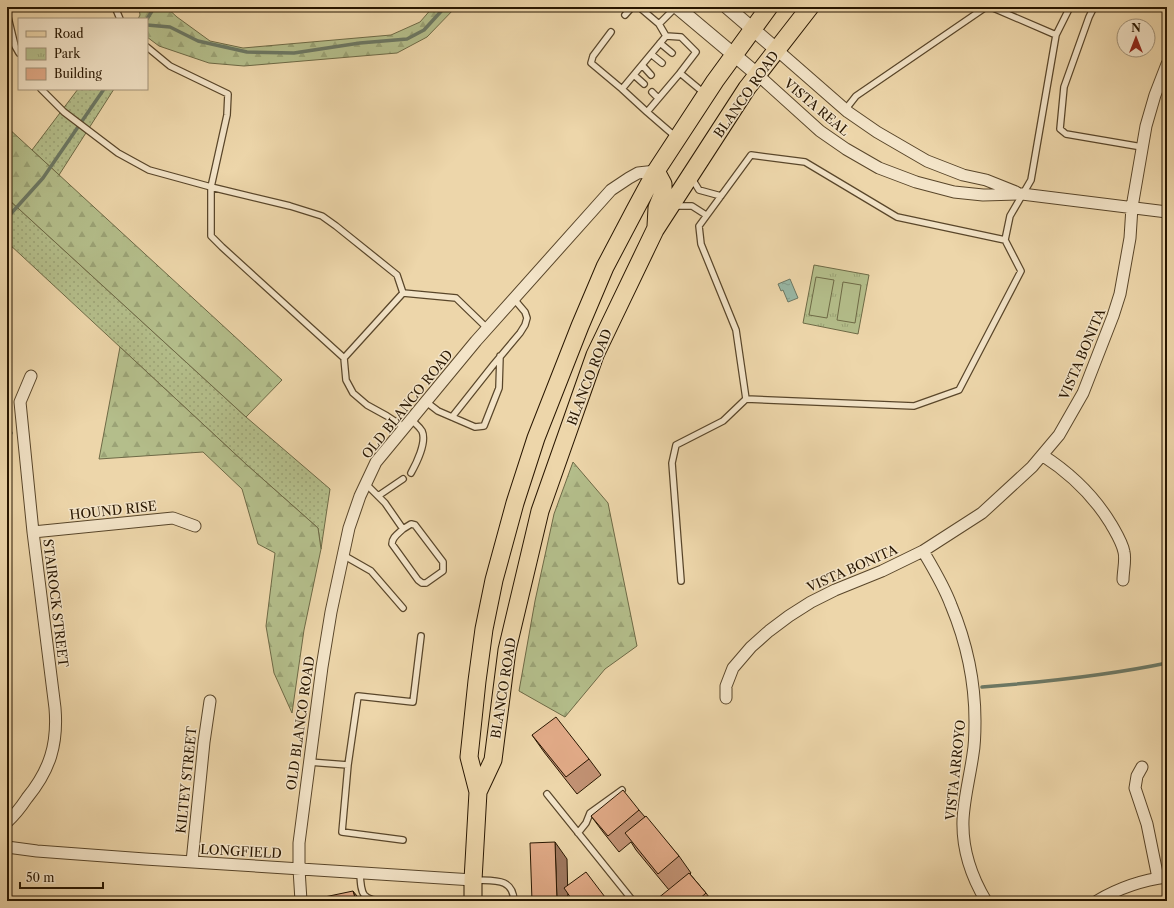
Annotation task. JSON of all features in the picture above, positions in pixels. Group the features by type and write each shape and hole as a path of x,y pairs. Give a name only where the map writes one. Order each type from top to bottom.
{"main road":[{"name":"BLANCO ROAD","path":"473,901 478,792 469,756 484,629 494,580 515,503 539,431 602,274 656,171 734,54 769,7"},
{"name":"BLANCO ROAD","path":"478,792 493,760 507,650 540,511 595,355 655,230 747,88 810,7"},
{"path":"655,230 657,208 663,193 663,184 656,171"}],"street":[{"path":"677,7 758,75"},
{"path":"727,7 777,50"},
{"name":"VISTA REAL","path":"777,50 845,110 877,132 927,161 963,175 986,180 1022,194"},
{"name":"VISTA BONITA","path":"726,698 726,686 733,668 751,647 789,616 817,599 924,551 982,513 1032,467 1059,435 1083,393 1111,323 1120,294 1130,238 1132,207 1146,126 1155,95 1167,64"},
{"name":"VISTA REAL","path":"758,75 820,131 846,149 879,168 916,182 954,192 983,195 1022,194 1167,212"},
{"name":"OLD BLANCO ROAD","path":"301,901 299,843 330,612 348,528 360,496 376,462 487,328 611,190 638,173 656,171"},
{"name":"STAIROCK STREET","path":"7,822 14,816 42,778 51,756 56,732 55,708 33,532 20,402 31,376"},
{"path":"1042,455 1078,483 1106,516 1117,535 1124,553 1123,580"},
{"name":"HOUND RISE","path":"33,532 173,518 195,526"},
{"name":"VISTA ARROYO","path":"924,551 951,604 962,633 969,664 974,696 975,720 973,752 964,807 963,836 968,864 986,901"},
{"name":"KILTEY STREET","path":"192,862 204,742 210,701"},
{"path":"1097,901 1123,888 1162,877 1135,788 1137,776 1142,767"},
{"name":"LONGFIELD","path":"7,847 37,851 192,862 473,880"}],"lane":[{"path":"115,7 120,18"},
{"path":"625,15 632,7"},
{"path":"639,7 659,24 666,36"},
{"path":"659,24 677,7"},
{"path":"845,110 856,96 986,7"},
{"path":"991,7 1056,35"},
{"path":"681,581 672,463 676,445 723,421 746,399 914,406 959,390 1021,271 1005,240 1010,216 1031,180 1056,35 1070,7"},
{"path":"1094,7 1064,86 1060,129 1066,134 1142,147"},
{"path":"7,13 15,46 18,51"},
{"path":"611,32 593,56 590,63 622,89 678,139"},
{"path":"622,89 666,36"},
{"path":"647,112 696,52 680,38 666,36"},
{"path":"660,43 672,52"},
{"path":"148,48 170,66 228,94 227,115 211,186 211,236 344,358 346,380 352,393 387,416 421,430 423,433 422,444 418,460 411,474"},
{"path":"651,54 662,63"},
{"path":"680,61 686,65"},
{"path":"642,65 651,75"},
{"path":"671,72 676,78"},
{"path":"680,73 706,95"},
{"path":"634,75 644,84"},
{"path":"661,84 666,89"},
{"path":"42,90 64,112 88,130 118,152 149,170 290,206 322,216 397,275 403,293"},
{"path":"652,92 658,98"},
{"path":"746,399 736,330 701,244 698,226 751,155 805,162 897,217 1005,240"},
{"path":"690,176 699,190 721,196"},
{"path":"671,206 692,206 706,215"},
{"path":"403,293 456,298 487,328"},
{"path":"344,358 403,293"},
{"path":"452,417 525,325 527,318 525,312 514,299"},
{"path":"425,401 438,411 474,427 484,426 499,388 500,356"},
{"path":"378,496 403,479"},
{"path":"366,484 386,503 403,529"},
{"path":"411,524 415,525 443,562 443,570 426,583 422,583 418,580 392,544 394,537 403,529 411,524"},
{"path":"343,554 370,570 403,608"},
{"path":"403,840 342,832 348,765 358,696 413,702 422,636"},
{"path":"309,762 348,765"},
{"path":"578,833 586,823 590,813 622,790"},
{"path":"547,794 633,901"},
{"path":"360,873 361,886 364,895 373,900 385,901"},
{"path":"473,880 503,882 510,887 514,896 514,901"}],"green space":[{"path":"139,7 166,7 210,41 243,48 391,35 420,22 433,7 456,7 427,37 397,53 244,66 209,63 159,46 148,38 148,18 138,18 140,15"},
{"path":"77,90 113,90 59,175 32,150"},
{"path":"7,127 282,380 246,417 7,198"},
{"path":"7,198 246,417 330,489 321,549 318,528 247,465 8,243 7,244"},
{"path":"814,265 869,275 858,334 803,323"},
{"path":"816,277 834,280 827,318 809,315"},
{"path":"843,282 861,285 855,323 837,320"},
{"path":"120,347 247,465 318,528 321,549 304,630 292,713 274,673 266,626 275,553 258,544 242,489 203,452 99,459"},
{"path":"573,462 608,503 637,646 605,669 565,717 519,691 535,601 554,514"}],"water":[{"path":"790,279 798,298 788,302 783,290 781,291 778,284"}],"building":[{"path":"556,717 589,759 566,777 532,735"},
{"path":"623,790 639,810 608,836 591,816"},
{"path":"646,816 679,856 658,874 625,833"},
{"path":"555,842 557,901 532,901 530,843"},
{"path":"586,872 608,901 573,901 564,888"},
{"path":"689,873 706,893 697,901 658,901 657,899"},
{"path":"353,891 356,901 316,901 315,899"}],"waterway":[{"path":"148,18 152,11 151,7"},
{"path":"148,25 170,27 198,41 247,52 294,53 360,43 407,39 424,30 445,7"},
{"path":"7,218 43,178 103,90"},
{"path":"7,434 11,433"},
{"path":"982,687 1075,678 1121,672 1167,663"}]}
